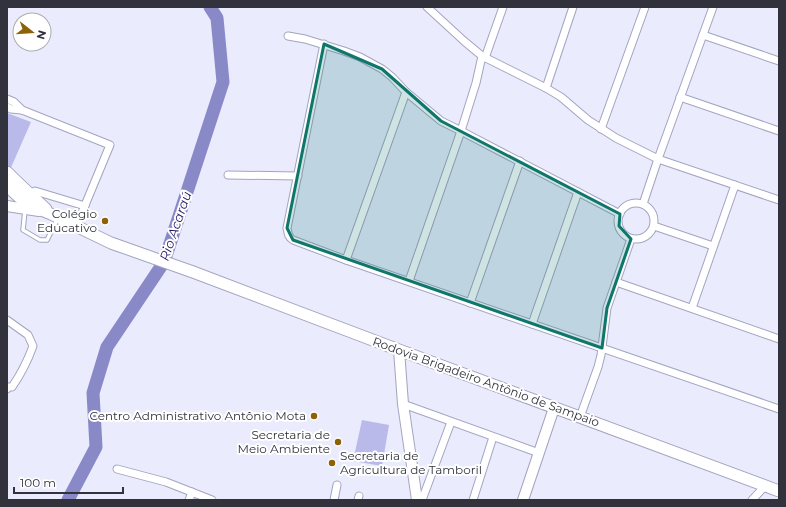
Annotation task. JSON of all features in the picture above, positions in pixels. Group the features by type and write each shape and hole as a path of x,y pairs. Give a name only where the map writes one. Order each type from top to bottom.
{"main road":[{"path":"7,172 55,216"},
{"path":"7,186 31,206 55,216"},
{"name":"Rodovia Brigadeiro Antônio de Sampaio","path":"55,216 112,243 779,491"}],"street":[{"path":"408,281 461,131 484,57 503,7"},
{"path":"546,88 573,7"},
{"path":"601,129 645,7"},
{"path":"643,204 713,7"},
{"path":"431,8 464,42 484,57 561,97 601,129 635,148 658,159 779,200"},
{"path":"703,35 779,61"},
{"path":"288,36 324,44 360,57 382,69 406,92 441,121 620,214"},
{"path":"324,44 287,228 289,236 293,240 470,303 778,407"},
{"path":"346,260 406,92"},
{"path":"680,97 779,131"},
{"path":"7,99 14,102 22,110"},
{"path":"7,107 22,110 110,145 76,227"},
{"path":"470,303 520,161"},
{"path":"228,175 298,176"},
{"path":"692,308 735,185"},
{"path":"30,194 35,191 84,206"},
{"path":"532,324 578,192"},
{"path":"632,203 643,204 648,207 654,215 654,226 648,236 631,239 621,232 618,220 620,214 623,209 632,203"},
{"path":"7,206 55,216"},
{"path":"654,226 713,246"},
{"path":"580,417 601,355 607,308 631,239"},
{"path":"616,282 779,339"},
{"path":"7,320 28,335 33,346 18,378 12,387 7,388"},
{"path":"399,350 403,404 417,500"},
{"path":"403,404 539,453"},
{"path":"523,500 554,408"},
{"path":"422,500 451,422"},
{"path":"473,500 493,437"},
{"path":"117,469 166,482 212,500"},
{"path":"334,500 337,485"},
{"path":"752,500 765,486"},
{"path":"189,500 192,492"}],"lane":[{"path":"25,209 22,230 40,240 47,240 55,216"}],"highlighted area":[{"path":"324,44 382,69 441,121 620,214 619,226 631,239 607,308 602,348 293,240 287,228"}],"shaded area":[{"path":"7,113 31,122 9,172 7,169"},
{"path":"362,420 389,425 382,466 353,461"}],"waterway":[{"name":"Rio Acaraú","path":"68,500 96,447 93,393 107,347 164,262 223,82 217,18 210,7"}],"place":[{"name":"Colégio Educativo","path":"105,221"},
{"name":"Centro Administrativo Antônio Mota","path":"314,416"},
{"name":"Secretaria de Meio Ambiente","path":"338,442"},
{"name":"Secretaria de Agricultura de Tamboril","path":"332,463"}]}
